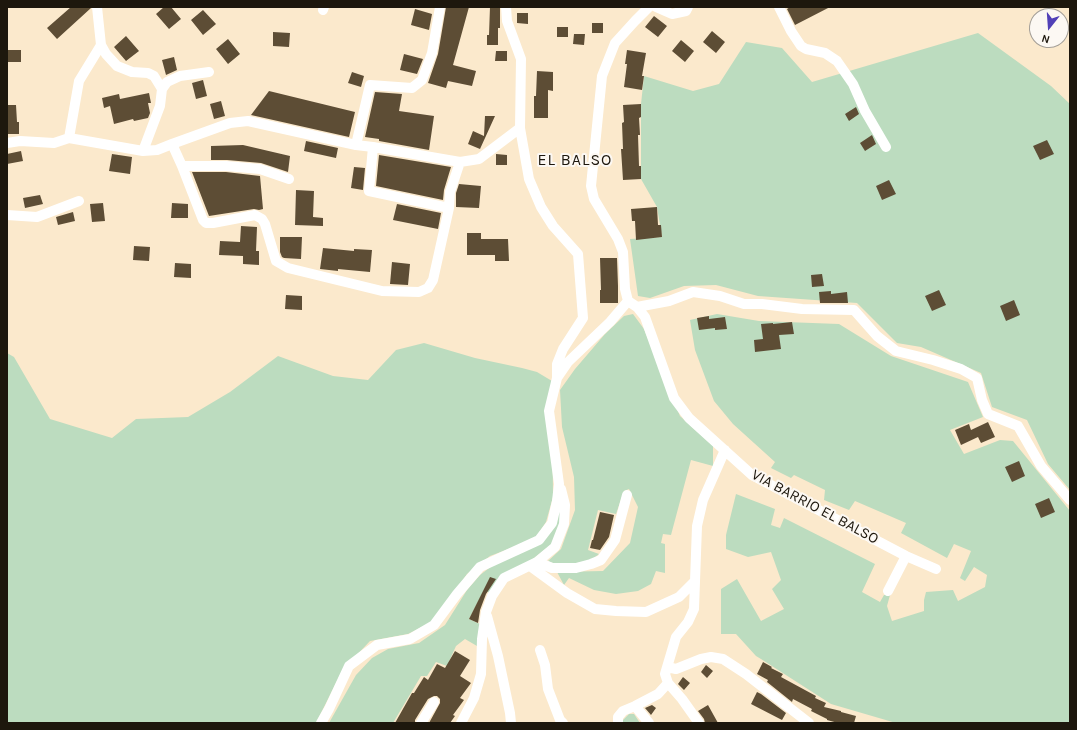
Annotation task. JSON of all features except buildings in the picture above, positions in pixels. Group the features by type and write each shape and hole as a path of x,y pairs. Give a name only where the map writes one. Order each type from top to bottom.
{"street":[{"path":"97,7 101,45 106,54 117,66 132,72 148,73 154,76 162,89"},
{"path":"356,145 370,85 412,88 422,80 432,53 440,7"},
{"path":"461,723 474,698 481,674 482,639 486,612 492,596 504,578 533,564 555,547 564,524 565,505 559,484 549,411 556,378 557,364 563,350 583,318 578,254 553,226 540,207 529,179 520,128 521,59 507,21 506,7"},
{"path":"649,7 615,44 602,76 591,186 594,199 618,239 623,252 625,289 628,301 637,307 669,302 693,292 720,296 744,304 762,304 802,309 854,310 877,336 896,351 933,360 961,369 977,378 982,400 988,414 1018,426 1041,466 1070,500"},
{"path":"656,7 672,14 686,11 688,7"},
{"path":"780,7 791,31 801,46 806,49 825,53 837,61 853,84 886,147"},
{"path":"69,138 79,82 101,45"},
{"path":"143,151 160,106 162,89 167,82 180,76 209,72"},
{"path":"7,144 20,141 54,143 69,138 143,151 157,150 230,123 248,121 356,145 460,162 479,160 520,128"},
{"path":"172,144 203,220 206,223 255,215 262,218 265,224 276,261 288,268 382,291 419,292 428,288 433,280 449,208 450,192 460,162"},
{"path":"373,147 369,191 449,208"},
{"path":"182,166 226,166 260,169 288,179"},
{"path":"7,215 37,217 78,201"},
{"path":"556,378 568,362 610,322 628,301"},
{"name":"VIA BARRIO EL BALSO","path":"637,307 645,317 674,398 689,418 752,475 906,556 936,569"},
{"path":"699,723 682,699 668,683 665,674 676,637 688,622 694,609 697,526 703,500 724,450"},
{"path":"320,723 329,709 350,666 377,645 410,638 434,625 457,594 480,567 539,540 552,523 559,484"},
{"path":"533,564 552,568 576,568 600,560 615,540 627,495"},
{"path":"888,590 906,556"},
{"path":"533,564 567,593 595,609 646,612 679,597 695,581"},
{"path":"486,612 498,656 511,723"},
{"path":"540,650 545,665 548,689 560,720 563,723"},
{"path":"667,667 676,669 711,656 723,659 751,678 809,723"},
{"path":"618,723 618,716 623,711 658,694 668,683"},
{"path":"421,723 434,702"},
{"path":"636,706 649,723"}],"green space":[{"path":"978,33 1051,86 1070,104 1070,490 1048,464 1027,420 992,407 981,373 921,347 897,343 857,303 758,296 716,285 684,286 650,298 638,296 630,239 662,237 657,207 641,179 641,104 644,76 693,91 719,84 746,42 782,48 812,82"},
{"path":"633,314 644,329 680,416 713,446 713,466 691,460 671,535 663,534 661,543 665,544 665,573 656,571 651,584 638,591 616,594 594,590 569,578 564,585 557,572 603,571 630,543 638,507 629,489 624,491 616,514 598,510 588,550 599,554 590,561 559,566 548,561 561,549 575,510 574,477 562,427 560,390 575,369 605,334 624,316"},
{"path":"717,314 759,321 839,324 891,356 968,382 983,417 950,430 964,454 1000,440 1013,441 1070,511 1070,723 896,723 831,704 756,656 736,634 721,634 721,589 737,579 761,621 784,609 772,589 781,580 771,552 748,557 726,549 726,535 736,494 775,509 771,525 780,528 784,518 875,564 862,592 880,602 884,595 890,595 887,606 892,621 924,611 926,592 953,590 958,601 985,587 987,575 974,567 965,581 960,578 971,551 954,544 947,558 901,533 906,523 855,501 849,510 824,500 825,490 794,475 791,478 771,468 775,462 733,424 714,401 695,350 690,320"},
{"path":"424,343 475,358 537,372 552,381 553,497 546,522 535,539 490,556 467,574 438,616 430,623 408,634 370,641 342,671 316,723 7,723 7,353 14,357 50,419 112,438 136,419 188,417 230,392 278,356 333,376 368,380 396,350"},
{"path":"563,493 564,515 553,543 490,593 484,590 469,619 480,624 477,646 465,639 456,646 447,666 436,662 427,676 421,676 393,723 329,723 356,675 372,658 388,649 419,643 445,625 467,590 480,575 497,562 537,544"},
{"path":"629,714 634,714 640,723 620,723"}],"district":[{"name":"EL BALSO","path":"575,160"}]}
